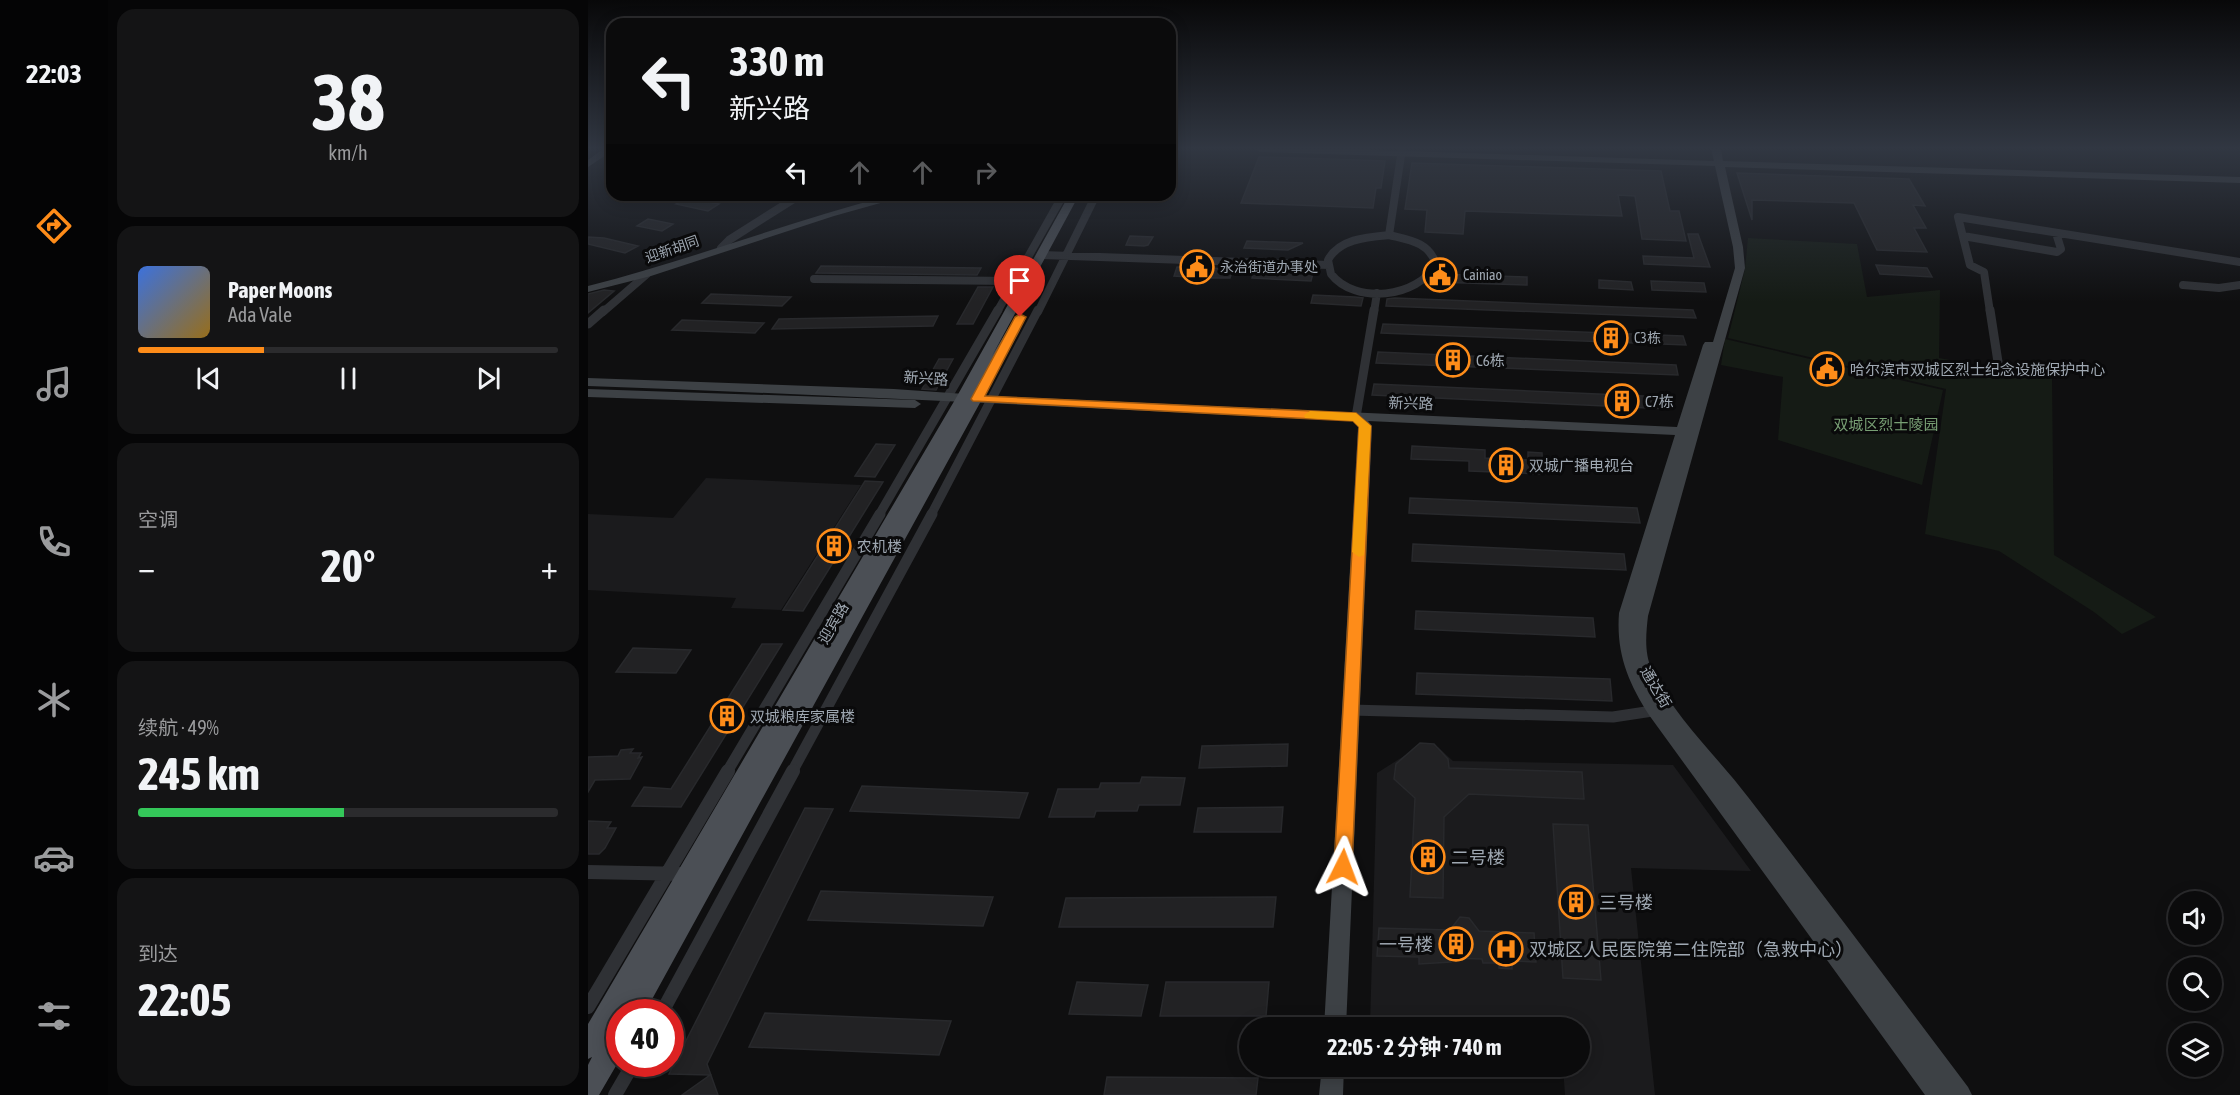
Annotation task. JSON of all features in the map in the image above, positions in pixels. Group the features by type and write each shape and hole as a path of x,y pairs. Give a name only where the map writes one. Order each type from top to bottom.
{"main road":[{"name":"通达街","path":"1726,200 1738,247 1740,268 1686,436 1636,637 1644,671 1662,710 1940,1095"},
{"name":"迎新胡同","path":"588,289 647,274 721,248 830,214 881,201"},
{"name":"迎宾路","path":"588,1047 1053,256 1070,201"},
{"name":"迎宾路","path":"639,999 968,403 1020,279 1053,256"},
{"name":"新兴路","path":"588,382 968,403 1686,436"},
{"name":"新兴路","path":"588,393 968,403"},
{"path":"1336,1017 1351,710 1361,422"},
{"name":"通达街","path":"1662,710 1718,772 1960,1095"},
{"path":"588,1089 606,1058"},
{"path":"1331,1095 1332,1077"}],"street":[{"path":"1389,235 1394,200"},
{"path":"721,248 729,240 791,201"},
{"path":"814,279 1020,279 1068,201"},
{"path":"1053,256 1092,201"},
{"path":"1998,362 1984,272 1982,268 1970,265 1958,217 2239,264"},
{"path":"1963,236 2057,252 2061,249 2056,233"},
{"path":"1389,235 1413,240 1431,251 1437,260 1435,270 1428,280 1414,287 1377,293 1345,286 1335,278 1329,266 1334,252 1343,244 1364,237 1389,235"},
{"path":"1053,256 1329,266"},
{"path":"588,324 647,274"},
{"path":"2183,285 2219,288 2240,285"},
{"path":"1361,422 1377,293"},
{"path":"588,1007 667,873 968,403"},
{"path":"669,999 968,403"},
{"path":"1351,710 1613,717 1662,710"},
{"path":"588,872 688,874"},
{"path":"615,1095 625,1077"}],"shaded area":[{"path":"706,478 861,485 781,610 731,608 736,598 588,590 588,514 673,518"},
{"name":"双城区人民医院第二住院部（急救中心）","path":"1423,744 1438,747 1453,761 1673,765 1751,871 1631,868 1655,1095 1565,1095 1564,1077 1590,1077 1590,1017 1370,1017 1377,773"}],"green space":[{"path":"1748,238 1857,244 1867,297 1940,290 1939,358 2052,379 2054,555 2156,617 2122,634 2094,612 1999,551 1925,534 1946,389 1728,338 1745,269"},
{"name":"双城区烈士陵园","path":"1725,339 1943,390 1922,485 1778,440 1783,377 1721,365"}],"building":[{"path":"1242,200 1374,200 1373,208 1241,203"},
{"path":"1406,200 1619,200 1622,216 1465,211 1463,234 1425,232 1427,210 1405,209"},
{"path":"1636,200 1668,200 1670,211 1679,211 1686,241 1642,239"},
{"path":"1746,200 1752,200 1752,220"},
{"path":"1755,200 1922,200 1925,206 1913,205 1926,228 1914,228 1927,252 1877,250 1854,203"},
{"path":"682,201 703,201 719,204 708,211 676,204"},
{"path":"648,219 673,224 662,231 637,226"},
{"path":"1688,234 1698,234 1710,267 1644,264 1643,256 1694,258"},
{"path":"1130,236 1153,237 1148,245 1126,245"},
{"path":"588,237 604,238 638,246 625,253 588,244"},
{"path":"1247,241 1303,243 1288,250 1244,248"},
{"path":"1876,265 1927,268 1932,277 1880,274"},
{"path":"821,266 981,268 977,275 816,273"},
{"path":"1177,267 1233,269 1230,278 1205,278 1174,276"},
{"path":"1254,270 1313,273 1311,281 1252,278"},
{"path":"1436,274 1527,277 1527,285 1435,282"},
{"path":"1599,280 1631,282 1633,290 1599,288"},
{"path":"1651,281 1704,283 1706,292 1652,290"},
{"path":"978,287 993,287 973,324 957,324"},
{"path":"604,290 614,291 588,313 588,294"},
{"path":"711,294 791,297 782,306 702,303"},
{"path":"1313,295 1363,298 1361,306 1311,303"},
{"path":"1387,299 1693,310 1696,318 1386,306"},
{"path":"938,316 933,326 772,329 779,319"},
{"path":"682,320 764,323 755,333 672,330"},
{"path":"1383,324 1683,336 1686,345 1381,333"},
{"path":"1378,352 1676,365 1678,375 1376,363"},
{"path":"939,359 953,359 936,390 922,389"},
{"path":"1374,384 1666,397 1669,409 1372,395"},
{"path":"876,444 895,445 875,477 855,476"},
{"name":"双城广播电视台","path":"1412,446 1485,450 1485,458 1528,460 1528,452 1542,453 1543,474 1469,471 1469,461 1411,459"},
{"name":"农机楼","path":"865,481 883,482 803,611 783,610"},
{"path":"1410,498 1637,508 1640,523 1409,513"},
{"path":"1413,544 1624,554 1626,570 1412,561"},
{"path":"1416,611 1593,618 1595,637 1415,629"},
{"name":"双城粮库家属楼","path":"762,644 782,644 681,807 632,806 644,787 671,789"},
{"path":"633,648 691,650 676,673 616,672"},
{"path":"1417,673 1610,679 1612,701 1416,694"},
{"name":"二号楼","path":"1420,743 1434,744 1448,759 1449,768 1582,772 1584,799 1469,794 1444,817 1443,898 1410,897 1415,798 1394,779 1396,764"},
{"path":"1288,744 1287,766 1199,768 1202,746"},
{"path":"633,749 630,753 641,753 638,758 642,757 630,779 595,780 588,792 588,757 618,756 621,750"},
{"path":"1142,777 1185,778 1180,805 1139,805 1137,811 1096,811 1094,817 1049,817 1058,789 1099,789 1101,783 1140,783"},
{"path":"862,786 1028,793 1019,818 850,811"},
{"path":"1283,807 1281,832 1194,832 1198,808"},
{"path":"805,808 833,809 707,1064 718,1095 682,1095 710,1075 684,1074 684,1045"},
{"path":"588,821 611,822 607,828 616,828 599,854 588,854"},
{"name":"三号楼","path":"1553,824 1588,825 1601,980 1563,978"},
{"path":"821,891 993,897 983,926 808,920"},
{"path":"1276,897 1273,927 1059,927 1066,898"},
{"name":"一号楼","path":"1460,917 1469,918 1479,931 1534,933 1536,962 1512,961 1512,969 1499,968 1499,963 1483,963 1482,959 1450,958 1451,962 1419,964 1419,957 1377,956 1379,928 1450,930"},
{"path":"1077,982 1148,985 1141,1016 1069,1014"},
{"path":"1166,982 1269,982 1266,1016 1160,1016"},
{"path":"765,1013 951,1021 939,1055 749,1047"},
{"path":"1107,1077 1258,1078 1256,1095 1104,1095"}],"slow traffic":[{"path":"1310,415 1356,417 1365,426 1359,552"}],"place":[{"name":"永治街道办事处","path":"1197,267"},
{"name":"Cainiao","path":"1440,275"},
{"name":"C3栋","path":"1611,338"},
{"name":"C6栋","path":"1453,360"},
{"name":"哈尔滨市双城区烈士纪念设施保护中心","path":"1827,369"},
{"name":"C7栋","path":"1622,401"},
{"name":"双城广播电视台","path":"1506,465"},
{"name":"农机楼","path":"834,546"},
{"name":"双城粮库家属楼","path":"727,716"},
{"name":"二号楼","path":"1428,857"},
{"name":"三号楼","path":"1576,902"},
{"name":"一号楼","path":"1456,944"},
{"name":"双城区人民医院第二住院部（急救中心）","path":"1506,949"}],"route":[{"path":"1020,317 977,399 1356,417 1365,426 1343,867"}]}
